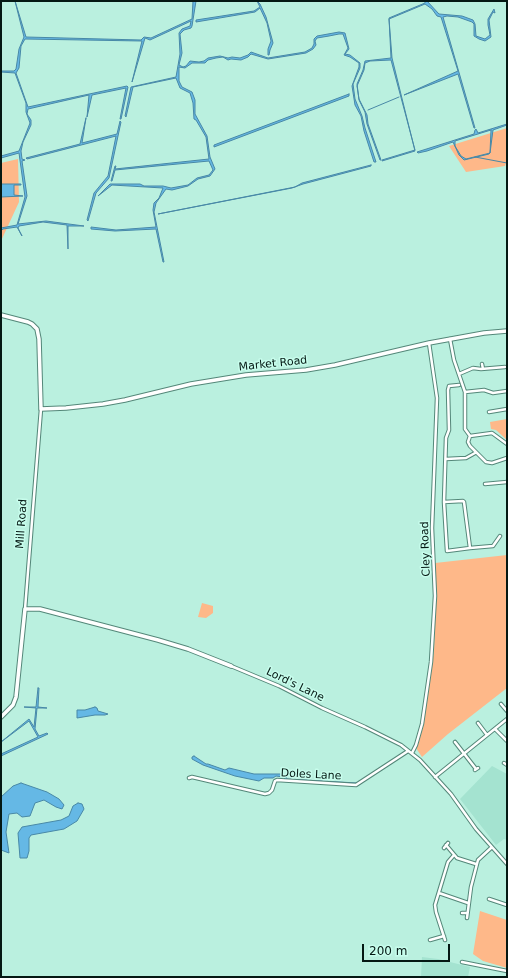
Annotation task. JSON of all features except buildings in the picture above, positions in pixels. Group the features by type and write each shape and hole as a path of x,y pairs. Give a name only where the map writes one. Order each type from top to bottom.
{"street":[{"name":"Mill Road","path":"1,315 28,322 35,327 39,339 41,409 25,609 16,697 13,705 1,717"},
{"name":"Market Road","path":"41,409 103,404 191,384 246,375 306,370 335,365 428,343 484,333 507,331"},
{"path":"450,339 465,392 465,429 470,436"},
{"name":"Cley Road","path":"412,753 422,724 431,662 435,596 432,528 437,398 428,343"},
{"path":"482,364 484,369"},
{"path":"459,374 473,368 484,369 505,367"},
{"path":"459,385 453,385 448,388 449,430 446,438 444,502 447,551 493,546"},
{"path":"465,392 484,390 493,393 507,391"},
{"path":"489,412 507,409"},
{"path":"470,436 492,432 507,444"},
{"path":"470,436 468,439 469,444 475,453 488,463 507,458"},
{"path":"446,459 466,458 475,453"},
{"path":"485,484 507,482"},
{"path":"444,502 464,502 470,548"},
{"path":"494,552 493,546 500,536"},
{"name":"Lord's Lane","path":"25,609 40,608 188,649 279,686 322,708 388,738 412,753 420,760 451,794 476,829 507,864"},
{"path":"501,704 507,711"},
{"path":"435,777 507,719"},
{"path":"478,723 488,735"},
{"path":"495,729 507,741"},
{"path":"455,742 476,769"},
{"name":"Doles Lane","path":"189,778 192,777 265,794 272,790 275,781 277,780 356,785 409,751"},
{"path":"446,845 454,855 461,860 476,864"},
{"path":"467,918 468,903 476,864 479,858 492,847"},
{"path":"445,940 435,908 448,862 454,855"},
{"path":"439,893 468,903"},
{"path":"489,899 507,905"},
{"path":"462,913 467,913"},
{"path":"430,940 444,936"},
{"path":"462,962 507,971"}],"shaded area":[{"path":"507,128 507,160 505,166 466,172 449,146"},
{"path":"18,159 19,202 1,241 1,163"},
{"path":"507,419 507,440 496,430 491,429 490,422"},
{"path":"507,555 507,688 448,734 422,757 416,748 423,723 434,651 436,589 435,563"},
{"path":"202,603 213,606 213,613 206,618 198,617"},
{"path":"492,766 507,774 507,840 504,839 496,845 460,799"},
{"path":"480,911 507,920 507,968 483,961 473,954"},
{"path":"422,957 438,959 470,967 468,977 421,977"}],"water":[{"path":"15,1 26,37 141,40 144,37 151,38 192,19 193,1 196,1 192,26 180,34 182,53 179,65 183,67 190,61 199,62 208,58 220,56 240,58 251,52 268,58 305,52 312,48 314,39 317,36 339,32 345,33 349,49 345,54 350,55 360,63 360,68 353,84 355,99 362,116 376,162 374,162 361,116 355,105 352,86 359,63 344,55 348,48 343,34 317,38 315,41 316,45 313,49 306,53 268,59 251,54 241,60 228,60 223,57 208,60 205,63 192,63 185,68 179,67 179,81 182,87 192,92 195,100 195,114 207,136 210,157 215,169 210,176 198,179 188,186 172,190 166,189 156,203 154,212 163,262 156,229 115,231 91,229 91,227 116,230 156,227 153,210 154,203 159,198 163,188 112,185 98,196 110,184 140,184 144,186 163,186 171,188 188,185 197,178 209,175 213,170 209,161 115,170 111,181 115,166 115,169 209,159 206,137 194,119 193,103 190,93 180,88 176,78 133,87 126,117 125,116 131,87 176,77 180,54 179,33 182,29 190,26 191,21 150,40 145,38 132,82 142,41 25,39 21,46 19,68 16,73 28,107 128,87 121,119 126,88 92,95 87,117 89,95 28,109 27,114 31,120 31,125 23,142 21,151 22,159 25,160 22,161 27,196 18,224 46,221 84,226 68,226 68,249 67,225 43,222 19,226 18,228 22,236 17,227 3,229 1,231 1,228 17,225 25,197 19,153 1,158 1,156 19,151 30,123 26,112 26,103 15,73 1,72 14,71 16,69 19,49 24,37"},
{"path":"257,1 266,17 273,43 269,55 268,49 271,41 267,23 260,8 255,12 196,22 196,20 254,11 260,7"},
{"path":"427,1 439,14 462,16 473,20 475,24 476,36 485,39 490,35 488,19 494,9 495,13 493,12 489,20 491,37 485,41 474,36 474,24 472,22 458,17 443,17 475,128 458,74 404,95 458,71 441,17 437,16 432,9 425,4 389,19"},
{"path":"389,21 392,58 412,137 391,60 370,61 365,63 364,70 357,86 365,61 391,58"},
{"path":"349,94 349,96 214,147 214,145"},
{"path":"358,95 367,115 368,124 381,160 367,124 365,112 359,100"},
{"path":"86,118 82,143 117,134 120,121 121,122 109,178 96,193 88,221 94,193 108,176 116,136 27,159 26,158 80,144"},
{"path":"507,124 493,130 490,153 489,154 464,160 459,155 453,142 427,151 417,152 474,134 476,129 478,133","holes":["491,130 490,153 466,159 461,156 455,146 455,141"]},
{"path":"415,151 382,161 382,160"},
{"path":"371,165 371,166 295,187 302,183"},
{"path":"1,184 21,184 14,185 14,195 23,196 1,197"},
{"path":"294,187 292,188 158,214"},
{"path":"38,688 38,707 47,708 37,708 35,729 39,736 48,734 1,756 1,754 38,737 29,721 1,742 29,719 34,727 36,708 24,707 36,707"},
{"path":"95,707 98,711 108,714 77,718 77,710 85,710"},
{"path":"194,756 206,764 225,770 229,768 254,774 282,774 286,776 287,779 357,783 286,780 283,777 276,776 273,778 264,778 259,781 235,776 203,765 192,759"},
{"path":"21,783 47,792 59,799 64,805 62,809 44,800 35,803 30,816 22,817 17,813 9,814 6,832 9,853 1,850 1,797 13,786"},
{"path":"78,803 82,804 84,809 77,821 64,829 31,835 29,838 29,851 27,858 20,858 18,833 22,827 61,820 69,816 73,806"}],"waterway":[{"path":"368,110 399,97"},
{"path":"475,157 507,163"}]}
